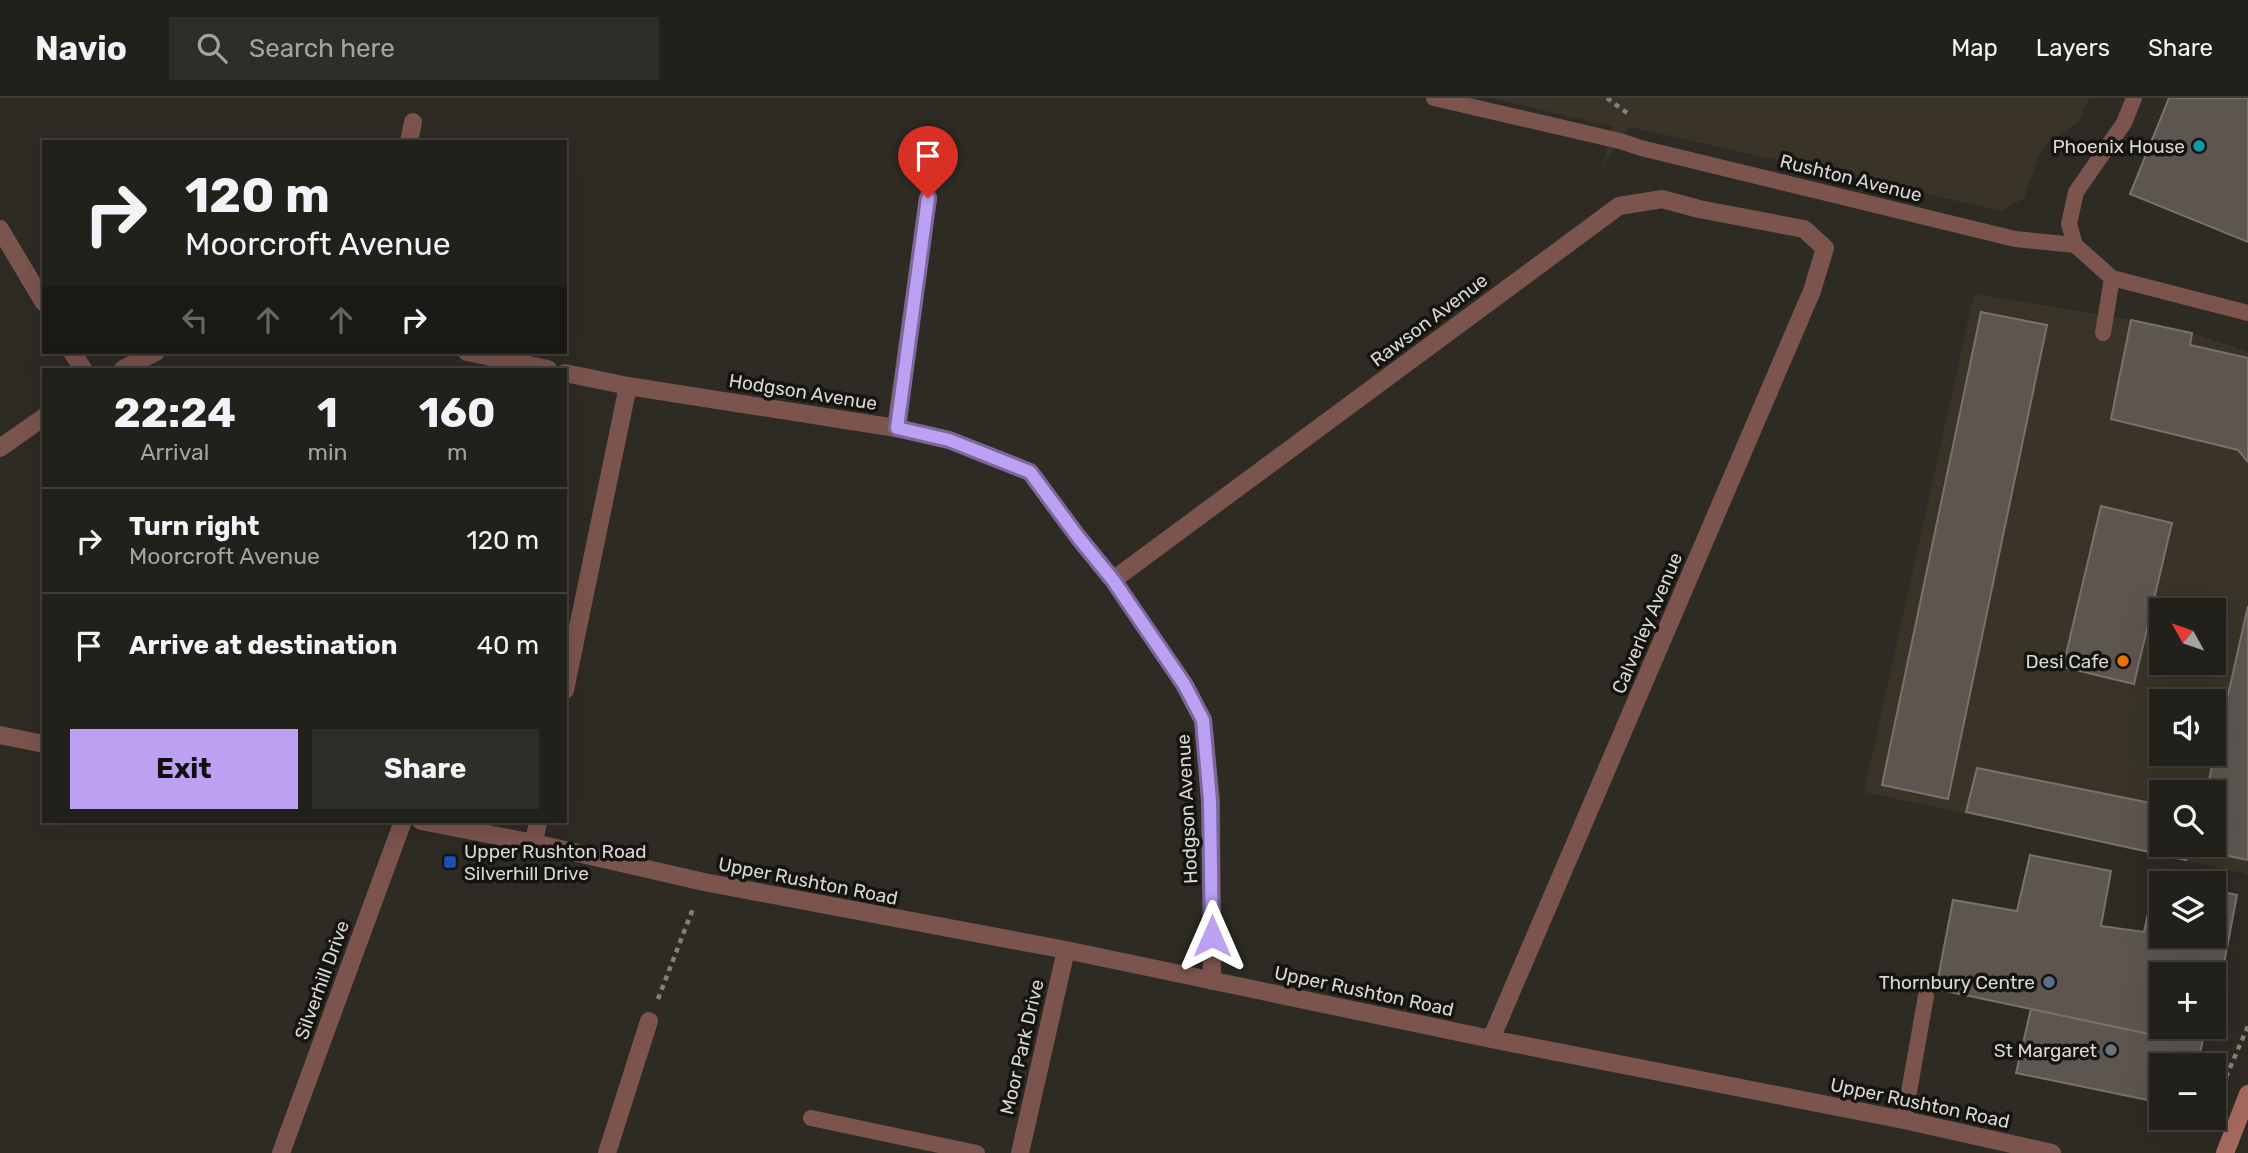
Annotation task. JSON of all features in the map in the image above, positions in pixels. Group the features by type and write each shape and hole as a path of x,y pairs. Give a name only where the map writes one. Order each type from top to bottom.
{"main road":[{"path":"2225,1153 2248,1094"}],"street":[{"path":"409,140 413,122"},
{"path":"897,428 928,198"},
{"name":"Rawson Avenue","path":"1113,580 1619,206 1662,200 1804,229"},
{"path":"0,229 42,300"},
{"name":"Calverley Avenue","path":"1491,1039 1812,291 1825,248 1804,229"},
{"path":"125,368 152,354"},
{"path":"477,354 543,368"},
{"name":"Hodgson Avenue","path":"567,373 628,386 897,428 949,440 1030,472 1113,580 1184,684 1203,720 1210,801 1212,981"},
{"path":"567,680 628,386"},
{"path":"0,448 42,419"},
{"path":"0,735 42,744"},
{"name":"Silverhill Drive","path":"281,1153 401,823"},
{"name":"Upper Rushton Road","path":"431,823 534,843 704,882 1066,950 1491,1039 1904,1120 2052,1153"},
{"path":"534,843 538,823"},
{"name":"Moor Park Drive","path":"1020,1153 1066,950"},
{"path":"607,1153 649,1021"}],"lane":[{"name":"Rushton Avenue","path":"1434,98 2015,239 2075,245"},
{"path":"2134,98 2124,123 2076,192 2069,225 2075,245 2112,278 2248,313"},
{"path":"2103,333 2112,278"},
{"path":"1904,1120 1926,996"},
{"path":"811,1118 977,1153"}],"path":[{"path":"649,1021 704,882"},
{"path":"2226,1079 2248,1026"}],"shaded area":[{"path":"1492,98 2089,98 2079,121 2049,142 2038,157 2024,198 2002,211 1630,127 1602,166 1613,127"},
{"path":"1974,294 2131,320 2192,333 2248,352 2248,874 2168,857 2226,857 2226,780 2149,780 2149,853 1864,792"}],"building":[{"name":"Phoenix House","path":"2169,98 2248,98 2248,242 2130,194"},
{"path":"1981,312 2047,325 1948,799 1882,785"},
{"path":"2131,320 2192,333 2190,345 2248,358 2248,462 2238,450 2111,419"},
{"path":"2101,506 2172,523 2154,598 2149,598 2149,620 2134,684 2063,667"},
{"path":"2248,606 2248,860 2226,855 2226,780 2209,780 2212,766 2226,766 2226,704"},
{"path":"1977,768 2149,803 2149,852 1966,812"},
{"name":"Thornbury Centre","path":"2030,855 2111,871 2101,926 2144,932 2149,909 2149,948 2226,948 2226,893 2237,895 2224,962 2149,962 2149,1039 2203,1039 2200,1053 2149,1053 2149,1100 2016,1073 2031,1009 1936,989 1953,900 2017,911"},
{"name":"St Margaret","path":"2031,1009 2149,1034 2149,1039 2203,1039 2200,1053 2149,1053 2149,1100 2016,1073"}],"place":[{"name":"Phoenix House","path":"2199,146"},
{"name":"Desi Cafe","path":"2123,661"},
{"name":"Upper Rushton Road Silverhill Drive","path":"450,862"},
{"name":"Thornbury Centre","path":"2049,982"},
{"name":"St Margaret","path":"2111,1050"}],"route":[{"path":"928,198 897,428 949,440 1030,472 1113,580 1184,684 1203,720 1210,801 1212,936"}]}
